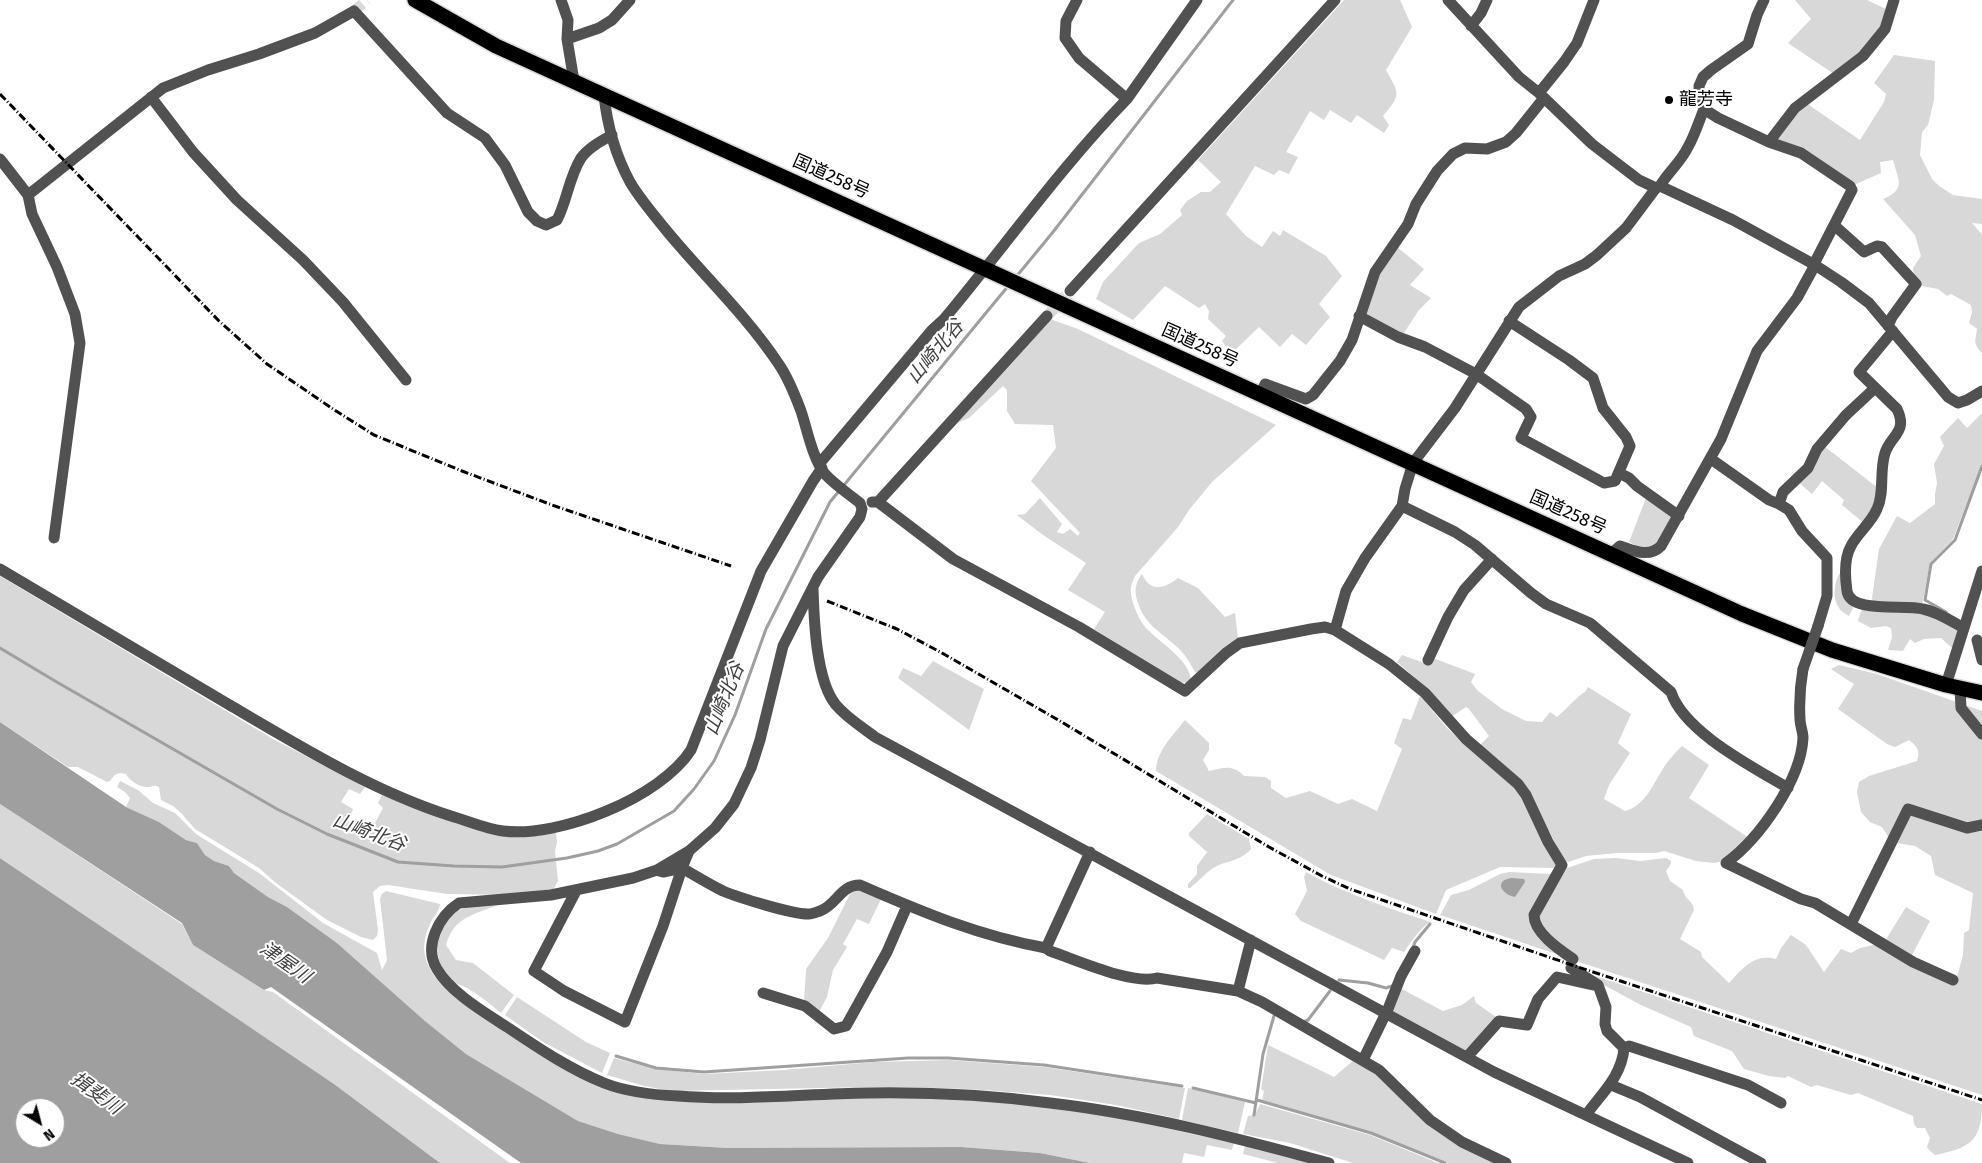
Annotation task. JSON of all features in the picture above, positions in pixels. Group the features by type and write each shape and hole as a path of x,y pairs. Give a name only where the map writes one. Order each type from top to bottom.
{"highway":[{"name":"国道258号","path":"415,0 496,46 1612,553 1742,614 1832,650 1982,693"}],"street":[{"path":"561,0 568,20 567,39 574,81"},
{"path":"567,39 599,28 612,20 630,0"},
{"path":"1076,0 1066,21 1065,38 1079,58 1127,99"},
{"path":"0,569 279,734 377,787 434,810 501,831 540,831 577,820 636,798 655,786 684,761 691,750 761,571 813,480 932,330 990,270 1101,127 1127,99 1197,0"},
{"path":"1070,291 1335,0"},
{"path":"1448,0 1519,77 1541,95 1592,144 1639,180 1733,220 1814,264 1869,302 1948,397 1958,403 1982,391"},
{"path":"1471,26 1488,0"},
{"path":"1261,394 1265,384 1306,399 1313,395 1340,361 1352,340 1375,272 1408,224 1416,204 1444,161 1466,148 1487,149 1506,142 1516,133 1577,42 1594,0"},
{"path":"1612,553 1620,546 1644,554 1656,551 1661,546 1721,439 1758,351 1797,298 1852,190 1850,186 1801,153 1769,142 1718,118 1704,109 1699,96 1699,86 1703,78 1711,70 1748,44 1764,0"},
{"path":"1769,142 1796,108 1862,56 1885,29 1894,0"},
{"path":"28,195 163,88 208,70 259,54 314,33 354,11 447,113 484,138 505,165 528,212 537,221 546,225 558,220 582,157 612,134"},
{"path":"604,95 612,134 630,183 646,206 695,266 741,314 778,362 801,410 811,445 822,468 860,503 862,509 860,517 813,587 783,646 760,740 751,768 734,804 715,828 689,851 657,870 633,878 551,895 459,903 451,908 441,920 432,942 431,953 440,975 451,987 564,1064 604,1083 650,1095 711,1098 869,1093 968,1095 1050,1102 1179,1125 1329,1163"},
{"path":"151,97 193,152 236,200 303,260 343,302 406,380"},
{"path":"1335,630 1346,591 1365,558 1402,506 1413,463 1455,408 1509,321 1519,307 1552,281 1598,255 1626,228 1666,175 1676,167 1688,146 1704,109"},
{"path":"0,159 28,195 32,214 57,267 75,314 80,343 54,538"},
{"path":"1834,225 1864,252 1877,246 1882,247 1916,284 1892,317 1890,328 1859,372 1896,409 1900,417 1900,432 1887,448 1881,482 1881,495 1877,509 1849,548 1846,569 1848,595 1855,603 1861,606 1903,606 1928,610 1964,628"},
{"path":"878,502 1047,316"},
{"path":"1360,316 1398,337 1425,347 1476,374 1526,409 1531,417 1521,438 1604,483 1615,481 1630,446 1626,437 1603,408 1593,378 1509,321"},
{"path":"1779,504 1783,492 1808,468 1817,449 1846,415 1875,388"},
{"path":"1711,458 1770,500 1789,510 1802,530 1826,558 1827,596 1802,669 1799,689 1800,721 1803,738 1800,755 1788,788 1765,823 1739,853 1726,863 1801,899 1815,903 1913,962 1953,980"},
{"path":"1619,473 1629,478 1637,486 1679,516"},
{"path":"860,503 878,502 953,559 1079,627 1185,691 1226,653 1240,643 1325,627 1335,630 1389,664 1425,693 1466,739 1508,774 1526,795 1548,842 1562,864 1534,915 1534,921 1536,926 1560,952 1597,985 1606,1007 1605,1024 1607,1031 1624,1048 1624,1055 1611,1085 1586,1115"},
{"path":"1402,506 1455,532 1492,558 1546,604 1579,618 1600,630 1671,692 1674,701 1694,726 1734,756 1788,788"},
{"path":"1428,660 1448,617 1464,590 1492,558"},
{"path":"1982,571 1964,628 1953,686 1961,708 1982,734"},
{"path":"813,587 814,625 828,691 836,704 849,717 875,737 964,787 1090,852 1494,1072 1688,1163"},
{"path":"1977,640 1982,660"},
{"path":"1851,924 1908,809 1961,827 1967,828 1982,825"},
{"path":"576,891 534,971 564,991 625,1022 663,926 689,851"},
{"path":"1046,948 1090,852"},
{"path":"657,870 663,872 682,868 725,892 785,910 808,914 822,910 832,903 841,891 852,885 860,885 907,906 975,932 1046,948 1130,978 1148,980 1157,978 1238,991 1262,1002 1363,1060 1387,1076 1430,1120 1462,1142 1506,1163"},
{"path":"763,992 805,1006 834,1029 846,1026 887,952 907,906"},
{"path":"1238,991 1251,940"},
{"path":"1363,1060 1386,1013 1401,976 1415,951"},
{"path":"1467,1057 1499,1021 1527,1025 1538,999 1556,977 1590,986 1597,985"},
{"path":"1624,1048 1629,1046 1748,1085 1781,1103"},
{"path":"1611,1085 1640,1097 1761,1163"}],"shaded area":[{"path":"1344,0 1400,0 1412,27 1386,70 1396,89 1396,98 1383,116 1389,125 1384,133 1357,115 1351,123 1330,110 1324,120 1310,111 1286,152 1298,157 1289,174 1279,170 1274,175 1255,166 1226,214 1246,236 1262,247 1273,231 1280,236 1283,230 1326,256 1342,276 1319,304 1330,317 1306,345 1292,334 1280,347 1259,327 1234,351 1227,348 1222,341 1226,336 1208,319 1209,311 1205,304 1199,308 1165,286 1133,320 1096,299 1103,282 1139,243 1160,234 1182,215 1180,210 1187,201 1201,192 1210,192 1221,182 1198,160"},
{"path":"1795,0 1867,0 1890,11 1879,30 1866,46 1834,74 1788,43 1811,19"},
{"path":"1894,55 1935,61 1934,100 1928,125 1922,132 1920,155 1932,179 1953,195 1982,199 1982,224 1972,223 1982,234 1982,353 1976,344 1977,329 1969,323 1972,312 1971,305 1951,294 1947,296 1938,289 1922,286 1914,277 1913,268 1921,256 1915,235 1883,199 1891,195 1898,188 1899,183 1893,160 1880,162 1881,173 1854,185 1777,140 1806,103 1860,140 1884,102 1886,94 1874,83"},
{"path":"1397,247 1424,269 1410,285 1431,298 1419,310 1402,336 1368,318 1364,312 1377,276"},
{"path":"1050,319 1078,329 1276,425 1212,482 1178,527 1135,576 1132,584 1132,598 1140,620 1185,665 1191,680 1187,683 1178,682 1094,629 1105,612 1068,590 1086,563 1043,535 1017,515 1025,514 1040,498 1062,524 1057,532 1063,534 1070,529 1078,536 1080,533 1031,481 1056,448 1053,425 1015,424 1007,411 1007,390 1003,386 969,418 957,423 955,421"},
{"path":"1982,413 1982,464 1953,539 1930,563 1922,605 1873,603 1872,598 1879,549 1897,516 1910,523 1935,504 1937,483 1934,464 1944,446 1940,437 1958,418 1967,428"},
{"path":"1824,446 1878,488 1879,496 1865,524 1842,505 1844,500 1822,481 1812,494 1798,482"},
{"path":"1646,498 1672,516 1661,543 1645,550 1629,542"},
{"path":"1843,573 1854,606 1849,616 1839,608 1835,598 1835,586 1839,574"},
{"path":"1142,574 1154,587 1163,586 1178,578 1198,588 1225,617 1235,613 1238,638 1199,674 1195,672 1182,653 1148,622 1140,609 1136,589"},
{"path":"0,576 273,739 365,787 360,794 349,789 341,802 353,809 349,820 349,829 355,832 370,832 383,808 378,803 382,795 456,823 497,834 539,836 556,832 557,842 555,851 558,881 553,890 512,895 447,894 388,885 380,886 373,892 378,930 377,936 373,940 361,937 327,920 276,883 259,868 195,829 173,806 161,800 159,787 141,786 123,773 116,774 107,782 78,767 68,767 0,722"},
{"path":"1862,608 1919,611 1958,630 1953,649 1941,638 1924,639 1915,643 1910,639 1903,651 1888,650 1892,637 1891,628 1886,626 1871,628 1858,621"},
{"path":"1402,655 1430,665 1433,658 1475,674 1471,682 1478,691 1502,709 1526,721 1542,722 1550,712 1557,717 1585,692 1588,687 1631,714 1618,743 1630,753 1609,785 1604,799 1625,811 1639,804 1649,792 1666,764 1682,746 1709,765 1689,798 1749,838 1723,861 1714,863 1696,861 1664,851 1586,856 1568,862 1564,860 1530,794 1480,745 1489,736 1469,709 1466,707 1451,717 1429,690 1397,662"},
{"path":"933,661 984,689 969,730 898,678 903,668 921,676"},
{"path":"1839,665 1877,674 1982,711 1982,1095 1579,962 1537,922 1546,902 1567,868 1594,859 1616,858 1640,861 1666,858 1671,861 1666,871 1670,881 1683,890 1694,910 1680,939 1701,952 1702,957 1729,983 1744,967 1755,960 1761,958 1776,959 1781,948 1791,935 1806,945 1824,972 1841,949 1851,953 1860,948 1878,944 1957,977 1963,955 1964,933 1969,930 1973,893 1935,875 1931,856 1915,846 1897,843 1889,838 1882,827 1870,822 1861,812 1857,792 1859,782 1869,776 1917,761 1918,752 1909,740 1895,747 1887,744 1838,709 1854,684 1831,669"},
{"path":"1420,696 1447,728 1512,784 1521,796 1557,865 1554,868 1500,867 1446,890 1436,914 1331,875 1156,771 1162,750 1185,720 1209,743 1209,750 1203,760 1209,771 1232,768 1244,776 1265,777 1271,781 1271,788 1286,798 1310,791 1338,804 1352,799 1377,811 1402,749 1394,743 1403,718 1411,720"},
{"path":"120,781 138,790 153,803 175,813 196,834 259,873 323,923 377,953 382,970 387,960 380,899 382,894 386,891 440,904 426,934 424,952 429,968 440,983 447,990 618,1091 967,1099 1048,1107 1114,1117 1234,1143 1232,1150 1207,1145 1204,1157 1184,1153 1182,1163 1090,1163 1040,1153 961,1147 728,1148 660,1144 618,1134 578,1121 466,1054 425,1021 337,943 287,907 268,897 234,873 229,866 214,861 205,855 197,843 186,840 159,822 126,807 130,798 117,787"},
{"path":"0,804 182,924 193,945 264,990 273,992 510,1163 440,1163 334,1084 0,858"},
{"path":"1207,814 1249,839 1251,849 1238,859 1215,867 1188,888 1188,884 1197,874 1197,866 1207,852 1189,836 1189,833"},
{"path":"1306,872 1352,894 1431,922 1419,931 1404,952 1392,948 1384,960 1301,921 1295,914 1307,891 1304,877"},
{"path":"1509,872 1551,874 1531,916 1562,956 1440,915 1451,895 1469,890 1500,874"},
{"path":"861,889 881,899 869,924 857,919 843,944 847,947 833,970 827,997 819,1012 804,1001 806,969 828,938 852,890"},
{"path":"498,905 466,918 459,923 454,928 446,945 456,960 473,963 514,995 501,1013 467,988 450,979 440,964 438,955 439,936 446,920 453,914 469,907"},
{"path":"1906,907 1930,921 1911,957 1885,941"},
{"path":"1589,974 1982,1104 1976,1135 1965,1146 1935,1155 1927,1147 1930,1138 1925,1128 1917,1128 1914,1124 1913,1116 1858,1093 1851,1095 1817,1085 1811,1087 1788,1076 1785,1078 1769,1076 1744,1069 1732,1051 1694,1036 1691,1027 1641,1005 1589,977"},
{"path":"1400,988 1443,1011 1462,1005 1474,996 1476,1003 1496,1017 1467,1052 1391,1011"},
{"path":"517,997 586,1042 610,1053 602,1073 543,1042 505,1015"},
{"path":"1268,1045 1334,1077 1354,1060 1379,1073 1427,1123 1498,1163 1449,1163 1371,1132 1262,1100 1264,1091 1261,1089"},
{"path":"614,1058 656,1069 704,1074 783,1070 874,1062 948,1060 1044,1067 1185,1088 1179,1119 1116,1105 1050,1095 969,1089 872,1087 671,1091 644,1086 607,1075"},
{"path":"1188,1088 1245,1102 1238,1133 1182,1120"},
{"path":"1260,1104 1370,1135 1438,1163 1353,1163 1290,1143 1243,1134 1248,1116 1255,1115"},
{"path":"1245,1146 1310,1163 1278,1163 1243,1154"}],"water":[{"name":"津屋川","path":"0,722 126,807 159,822 186,840 197,843 205,855 214,861 229,866 234,873 268,897 287,907 337,943 425,1021 466,1054 578,1121 618,1134 660,1144 728,1148 961,1147 1040,1153 1090,1163 521,1163 271,987 264,990 193,945 182,923 0,804"},
{"name":"揖斐川","path":"0,858 334,1084 440,1163 0,1163"},
{"path":"1511,878 1524,879 1525,882 1515,897 1506,893 1501,888 1502,882"}],"waterway":[{"name":"山崎北谷","path":"1016,277 1233,0"},
{"name":"山崎北谷","path":"0,648 277,809 327,834 398,862 502,867 567,858 598,851 617,844 674,811 694,789 714,761 735,715 766,629 830,502 1009,285"},
{"path":"1946,612 1925,600 1931,564 1955,540 1982,466"},
{"path":"1412,950 1415,942 1430,924"},
{"path":"1339,980 1368,983 1386,988 1392,986"},
{"path":"1303,1022 1308,1020 1330,991"},
{"path":"1254,1115 1263,1054 1274,1016"},
{"path":"616,1056 656,1068 704,1072 908,1058 948,1058 1044,1065 1182,1086"},
{"path":"1193,1088 1256,1103"},
{"path":"1257,1100 1371,1133 1445,1163"}],"tunnel":[{"path":"354,11 367,0"},
{"path":"1047,316 1070,291"}],"railway":[{"path":"0,94 219,321 267,364 333,409 374,435 462,471 552,505 731,566"},
{"path":"827,601 897,629 942,653 1060,721 1269,847 1350,889 1572,965 1982,1100"}],"place":[{"name":"龍芳寺","path":"1669,100"}]}
